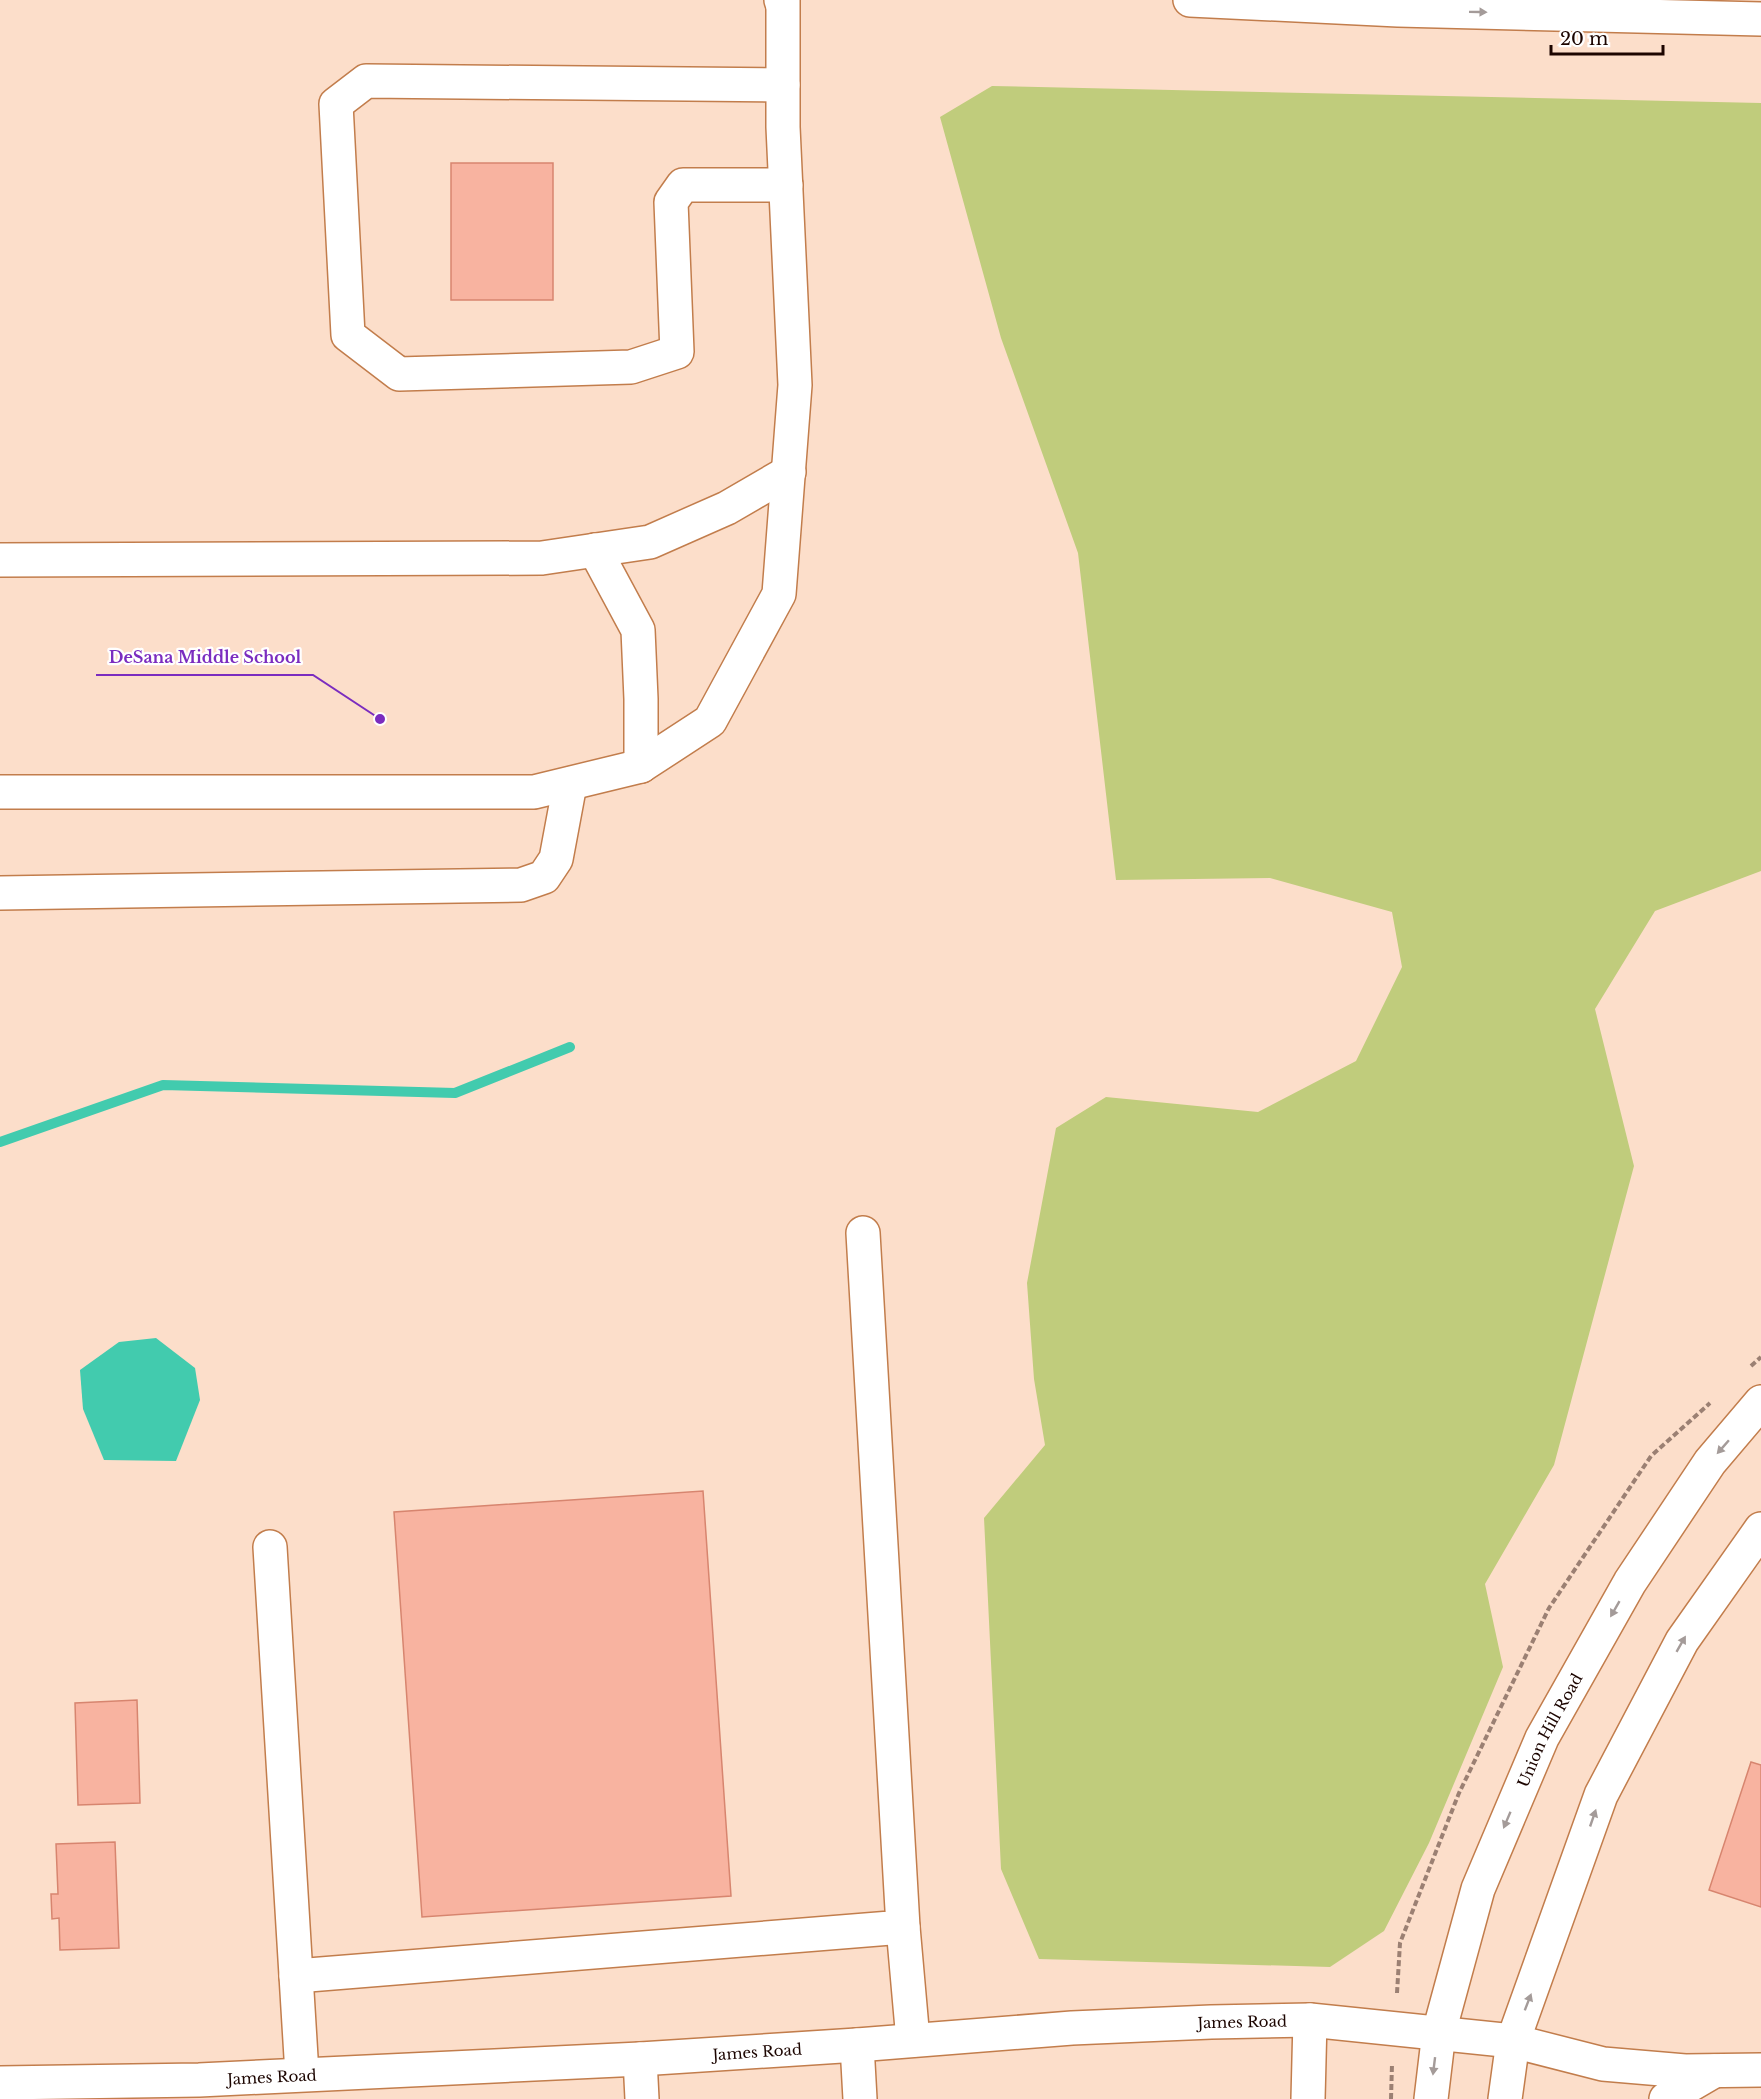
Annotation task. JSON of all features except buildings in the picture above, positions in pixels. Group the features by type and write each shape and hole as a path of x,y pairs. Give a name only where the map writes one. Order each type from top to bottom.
{"street":[{"path":"1190,0 1398,10 1761,19"},
{"path":"1398,10 1434,0"},
{"path":"0,792 534,792 641,766 710,721 779,594 795,385 786,185 782,1"},
{"path":"783,85 366,81 336,104 348,334 399,374 631,368 677,352 670,202 683,185 786,185"},
{"path":"0,560 542,558 650,542 727,508 789,472"},
{"path":"595,550 638,630 641,766"},
{"path":"0,893 521,885 544,877 556,859 570,784"},
{"path":"863,1233 903,1927 913,2040"},
{"name":"Union Hill Road","path":"1431,2099 1438,2032 1478,1889 1542,1738 1636,1573 1710,1462 1761,1402"},
{"path":"1505,2099 1513,2041 1601,1795 1682,1641 1761,1529"},
{"path":"270,1546 302,2074"},
{"path":"296,1976 903,1927"},
{"path":"1308,2099 1310,2020"},
{"name":"James Road","path":"0,2083 199,2080 640,2059 1084,2027 1310,2020 1513,2041 1603,2064 1685,2071 1761,2070"},
{"path":"857,2045 860,2099"},
{"path":"640,2059 642,2099"},
{"path":"1666,2099 1716,2071"}],"green space":[{"path":"992,86 1761,103 1761,871 1655,911 1595,1009 1634,1166 1554,1465 1485,1584 1503,1667 1429,1843 1384,1931 1330,1967 1039,1959 1001,1869 984,1518 1045,1445 1034,1379 1027,1283 1056,1128 1106,1097 1258,1112 1356,1061 1402,967 1392,912 1270,878 1116,880 1078,553 1001,338 940,117"}],"water":[{"path":"156,1338 195,1368 200,1400 176,1461 104,1460 83,1409 80,1370 119,1342"}],"waterway":[{"path":"0,1142 163,1085 455,1093 570,1047"}],"place":[{"name":"DeSana Middle School","path":"380,719"}]}
